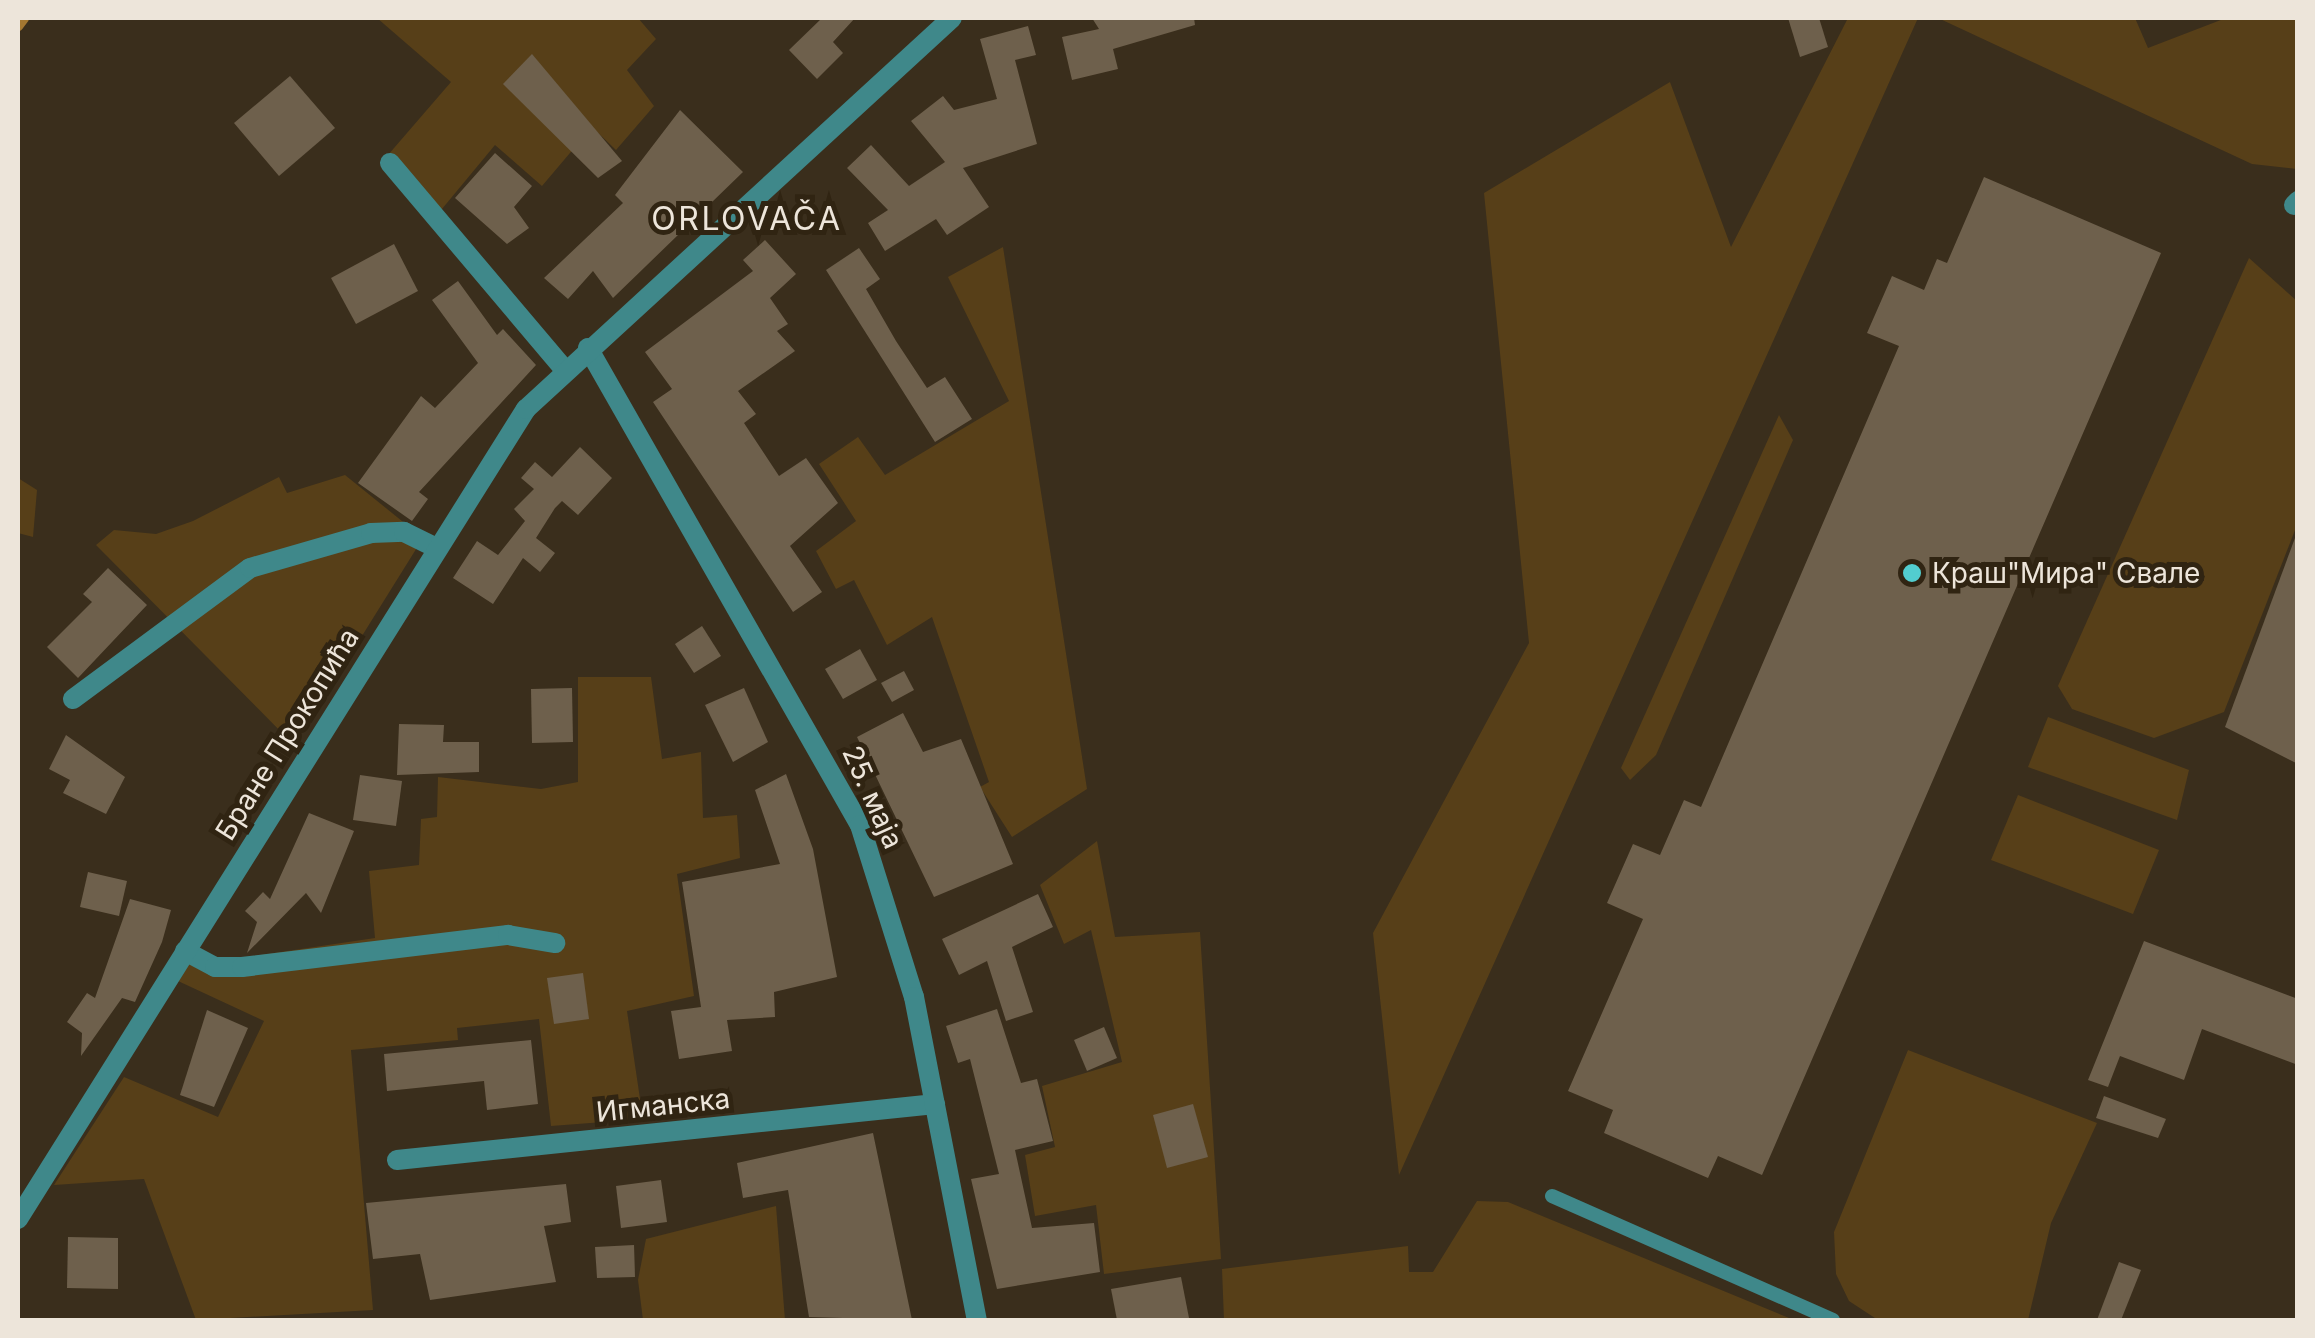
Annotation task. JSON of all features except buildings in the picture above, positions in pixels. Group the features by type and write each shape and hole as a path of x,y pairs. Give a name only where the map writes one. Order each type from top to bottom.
{"street":[{"name":"Бране Прокопића","path":"18,1219 435,547 526,408 564,369 952,18"},
{"path":"390,163 564,369"},
{"name":"25. маја","path":"588,348 860,825 914,997 977,1320"},
{"path":"73,699 250,568 371,533 404,532 435,547"},
{"path":"185,951 215,967 242,967 508,935 556,943"},
{"name":"Игманска","path":"398,1160 935,1104"}],"lane":[{"path":"1552,1196 1833,1320"}],"shaded area":[{"path":"377,18 638,18 656,39 627,70 654,106 616,150 592,127 542,186 495,145 432,221 388,155 451,82"},
{"path":"1848,18 1918,18 1399,1175 1373,933 1529,643 1484,193 1670,82 1731,247"},
{"path":"1938,18 2135,18 2148,48 2226,18 2297,18 2297,169 2252,164"},
{"path":"1003,247 1087,789 1012,837 980,787 989,782 932,617 887,645 854,580 836,589 816,551 856,521 819,464 858,437 885,475 1009,401 948,277"},
{"path":"2249,258 2297,301 2297,525 2224,712 2154,738 2072,709 2058,686"},
{"path":"1779,415 1793,440 1656,755 1630,780 1621,768"},
{"path":"345,475 423,538 294,745 96,545 114,530 156,534 193,521 279,477 287,493"},
{"path":"18,478 37,490 33,537 18,533"},
{"path":"578,677 651,677 662,759 701,752 703,818 737,815 740,858 677,874 694,996 627,1011 643,1119 551,1126 539,1019 457,1028 458,1040 351,1050 373,1310 196,1320 144,1179 54,1185 124,1077 218,1117 264,1021 178,981 197,951 228,960 375,938 369,871 419,865 421,819 437,817 438,777 541,789 578,782"},
{"path":"2048,717 2189,770 2177,820 2028,767"},
{"path":"2018,795 2159,850 2133,914 1991,860"},
{"path":"1097,841 1115,937 1200,932 1221,1259 1104,1274 1096,1205 1035,1216 1025,1155 1055,1147 1042,1086 1122,1062 1091,930 1064,944 1040,885"},
{"path":"1908,1050 2097,1123 2051,1223 2028,1320 1878,1320 1849,1301 1836,1274 1834,1232"},
{"path":"1477,1201 1508,1202 1794,1320 1224,1320 1222,1269 1408,1246 1409,1272 1433,1272"},
{"path":"776,1206 785,1320 643,1320 638,1280 646,1239"}],"waterway":[{"path":"18,26 24,18"}],"place":[{"name":"Краш\"Мира\" Свале","path":"1912,573"}],"district":[{"name":"ORLOVAČA","path":"747,219"}]}
